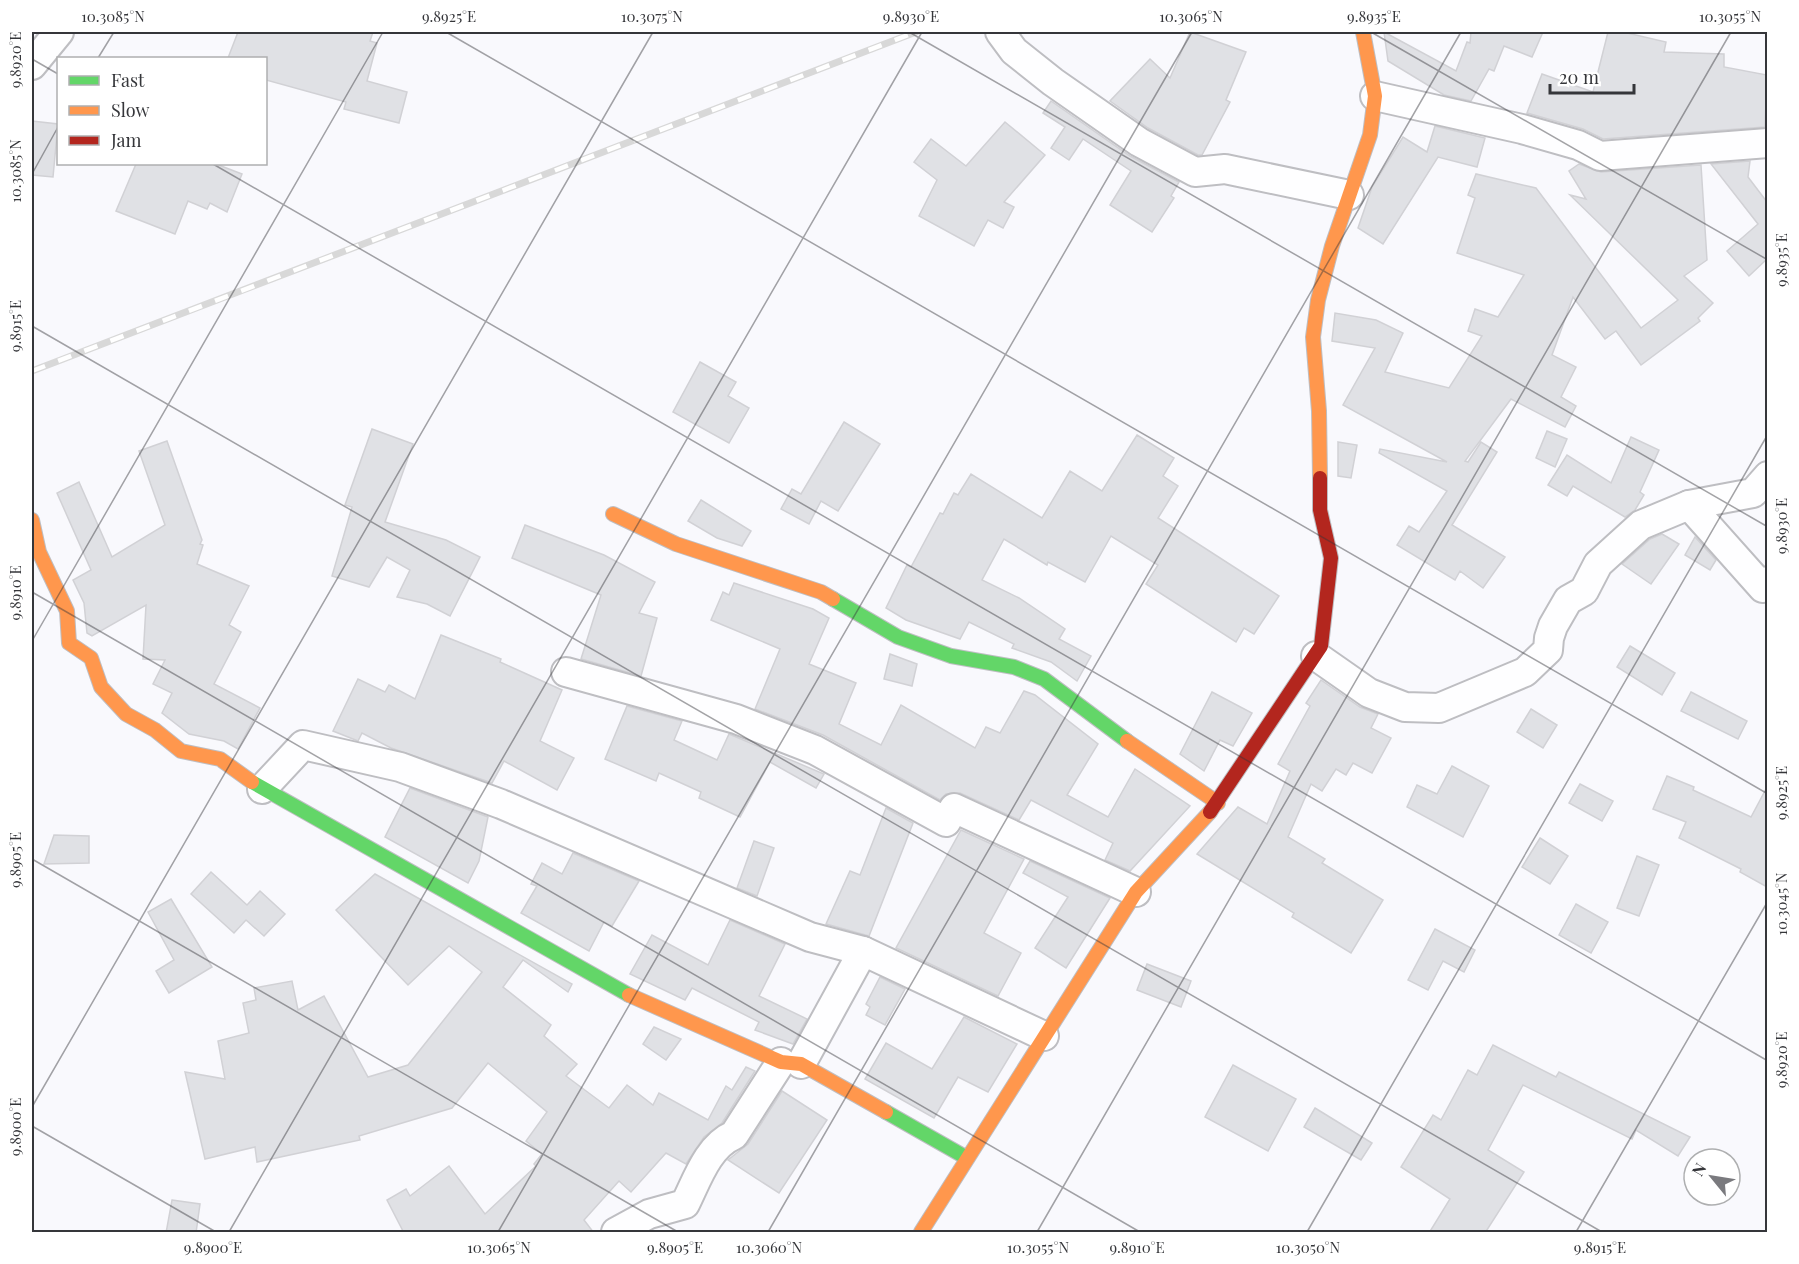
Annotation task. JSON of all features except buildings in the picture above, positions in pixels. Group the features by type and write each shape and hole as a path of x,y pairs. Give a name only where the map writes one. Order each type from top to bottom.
{"street":[{"path":"32,65 59,32"},
{"path":"1000,32 1014,51 1053,82 1139,142 1195,172 1225,169 1348,195"},
{"path":"921,1233 1136,892 1218,803 1321,646 1331,558 1320,510 1319,411 1312,337 1318,300 1348,195 1370,135 1375,96 1363,32"},
{"path":"1375,96 1522,129 1578,145 1600,156 1767,143"},
{"path":"1316,656 1369,693 1405,707 1439,708 1525,672 1548,650 1553,626 1568,600 1584,591 1598,564 1641,525 1689,505 1753,493 1767,476"},
{"path":"1689,505 1763,588 1767,581"},
{"path":"613,514 676,544 822,592 898,637 951,656 1014,667 1044,679 1101,723 1218,803"},
{"path":"32,520 39,552 67,611 69,643 91,658 101,687 126,714 155,730 181,751 220,759 262,789 638,1000 791,1063 967,1158"},
{"path":"566,672 736,719 815,750 946,822 954,808 1136,892"},
{"path":"262,789 303,745 400,767 501,804 810,937 863,951 1044,1036"},
{"path":"616,1233 649,1214 685,1204 710,1155 725,1139 734,1135 791,1063 863,951"}],"railway":[{"path":"32,371 916,32"}],"traffic: fast":[{"path":"833,599 898,637 951,656 1014,667 1044,679 1127,741"},
{"path":"252,782 629,995"},
{"path":"886,1112 967,1158"}],"traffic: slow":[{"path":"1320,478 1319,411 1313,337 1318,300 1332,246 1370,135 1375,96 1363,32"},
{"path":"613,514 676,544 821,592 833,599"},
{"path":"32,520 39,552 67,611 69,643 91,658 101,687 126,714 155,730 181,751 220,759 252,782"},
{"path":"1127,741 1218,803"},
{"path":"921,1232 1136,892 1210,812"},
{"path":"629,995 781,1062 801,1064 886,1112"}],"traffic: jam":[{"path":"1210,812 1321,646 1331,558 1320,510 1320,478"}]}
